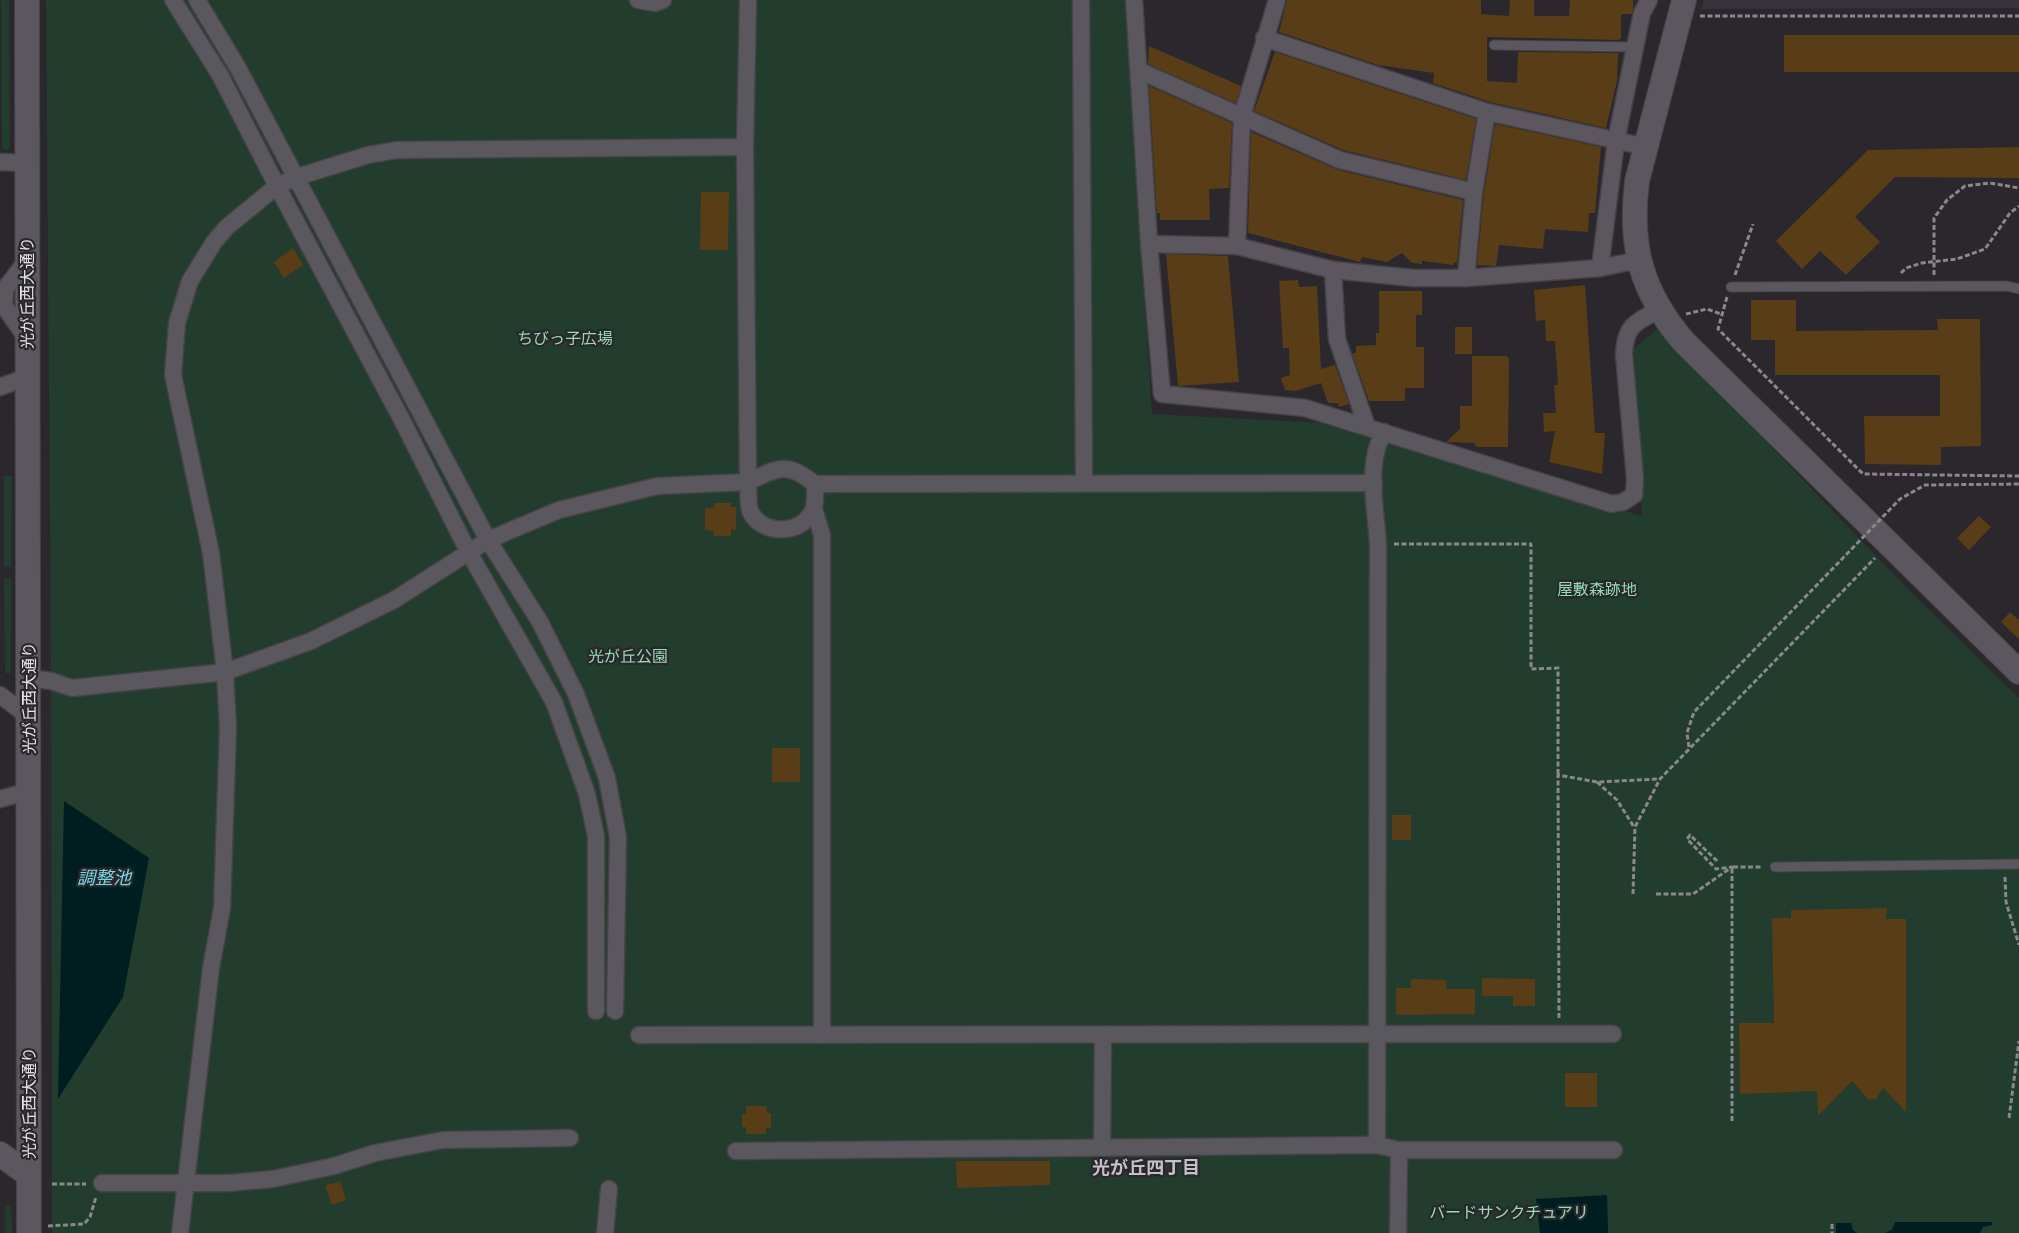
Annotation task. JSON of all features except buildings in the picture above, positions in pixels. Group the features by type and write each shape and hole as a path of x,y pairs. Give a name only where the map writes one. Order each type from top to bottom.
{"street":[{"name":"光が丘西大通り","path":"27,0 29,1175 38,1230"},
{"path":"173,0 220,74 277,186 402,420 468,551 554,702 587,794 596,836 596,1011"},
{"path":"638,0 655,3 663,0"},
{"path":"748,0 745,147 748,482 750,512 763,526 788,530 807,520 814,509"},
{"path":"1081,0 1084,482"},
{"path":"1134,0 1140,71 1149,244 1162,394 1305,408 1612,504 1623,502 1634,495 1635,478 1624,338 1630,327 1663,317"},
{"path":"1237,246 1242,116 1277,0"},
{"path":"1600,268 1616,141 1642,13 1649,0"},
{"path":"202,1 488,540 540,622 576,694 607,778 618,837 615,1011"},
{"path":"1689,8 1646,147 1637,181 1634,208 1634,234 1639,260 1663,317 1888,546 2019,672"},
{"path":"1264,38 1487,112 1646,147"},
{"path":"1140,71 1340,160 1474,192"},
{"path":"1466,278 1474,192 1487,112"},
{"path":"180,1233 211,968 222,908 228,728 225,672 211,553 173,375 177,323 190,282 214,242 227,227 277,186 297,177 368,155 397,150 745,147"},
{"path":"0,162 27,163"},
{"path":"1149,244 1237,246 1333,270 1413,278 1466,278 1600,268 1639,260"},
{"path":"1333,270 1337,339 1367,427"},
{"path":"0,387 27,377"},
{"path":"1377,1145 1378,544 1374,461 1378,443 1384,432"},
{"path":"29,678 51,681 72,688 225,672 311,641 394,600 488,540 560,510 657,486 748,482 780,469 797,470 815,484 1374,482"},
{"path":"815,484 814,509 822,535 822,1035"},
{"path":"0,695 28,716"},
{"path":"0,799 29,791"},
{"path":"639,1035 1613,1034"},
{"path":"1102,1148 1103,1035"},
{"path":"102,1183 228,1183 273,1179 334,1166 375,1153 443,1140 570,1138"},
{"path":"736,1151 1377,1145 1399,1150 1614,1150"},
{"path":"1398,1233 1399,1150"},
{"path":"0,1154 29,1175"},
{"path":"605,1233 609,1189"}],"lane":[{"path":"1494,45 1636,47"},
{"path":"1731,287 2008,286 2019,289"},
{"path":"1775,867 2019,864"}],"path":[{"path":"1689,8 2019,16"},
{"path":"1934,286 1934,218 1947,200 1964,186 1990,183 2019,188"},
{"path":"1885,286 1906,268 1922,263 1956,259 1985,249 2010,213 2019,206"},
{"path":"1753,224 1721,314 1718,329 1863,474 2019,476"},
{"path":"1663,317 1707,309 1721,314"},
{"path":"1689,746 1686,733 1694,712 1900,499 1925,485 2019,484"},
{"path":"1378,544 1531,544 1531,669 1558,668 1560,1034"},
{"path":"1633,894 1635,827 1660,779 1689,746 1746,693 1818,615 1888,546"},
{"path":"1558,775 1597,782 1660,779"},
{"path":"1597,782 1617,800 1635,827"},
{"path":"1718,858 1716,860 1690,835 1686,839 1716,869 1775,867"},
{"path":"2004,864 2006,902 2019,945"},
{"path":"1656,894 1693,894 1732,867"},
{"path":"1732,867 1732,1121"},
{"path":"2009,1118 2019,1041"},
{"path":"38,1230 84,1224 90,1217 102,1183"},
{"path":"52,1184 71,1184"},
{"path":"1832,1224 1832,1233"}],"shaded area":[{"path":"1704,0 2019,0 2019,8 1701,9"}],"green space":[{"path":"1,0 9,0 10,148 6,151 2,148"},
{"name":"光が丘公園","path":"46,0 1125,0 1152,414 1322,423 1642,516 1633,349 1658,329 1906,587 2019,698 2019,1233 52,1233 51,665"},
{"path":"4,476 12,476 11,567 4,567"},
{"path":"4,579 11,579 11,673 5,673"},
{"path":"5,1205 11,1205 12,1233 5,1233"}],"water":[{"name":"調整池","path":"64,801 149,858 123,997 58,1099"},
{"path":"1607,1195 1608,1233 1540,1233 1536,1199"},
{"path":"1895,1222 1992,1222 1992,1225 1983,1227 1980,1233 1885,1233 1892,1230"},
{"path":"1836,1223 1851,1223 1853,1230 1857,1233 1836,1233"}],"district":[{"name":"光が丘四丁目","path":"1146,1168"}],"park label":[{"name":"ちびっ子広場","path":"565,338"},
{"name":"屋敷森跡地","path":"1597,589"},
{"name":"バードサンクチュアリ","path":"1509,1212"}]}
